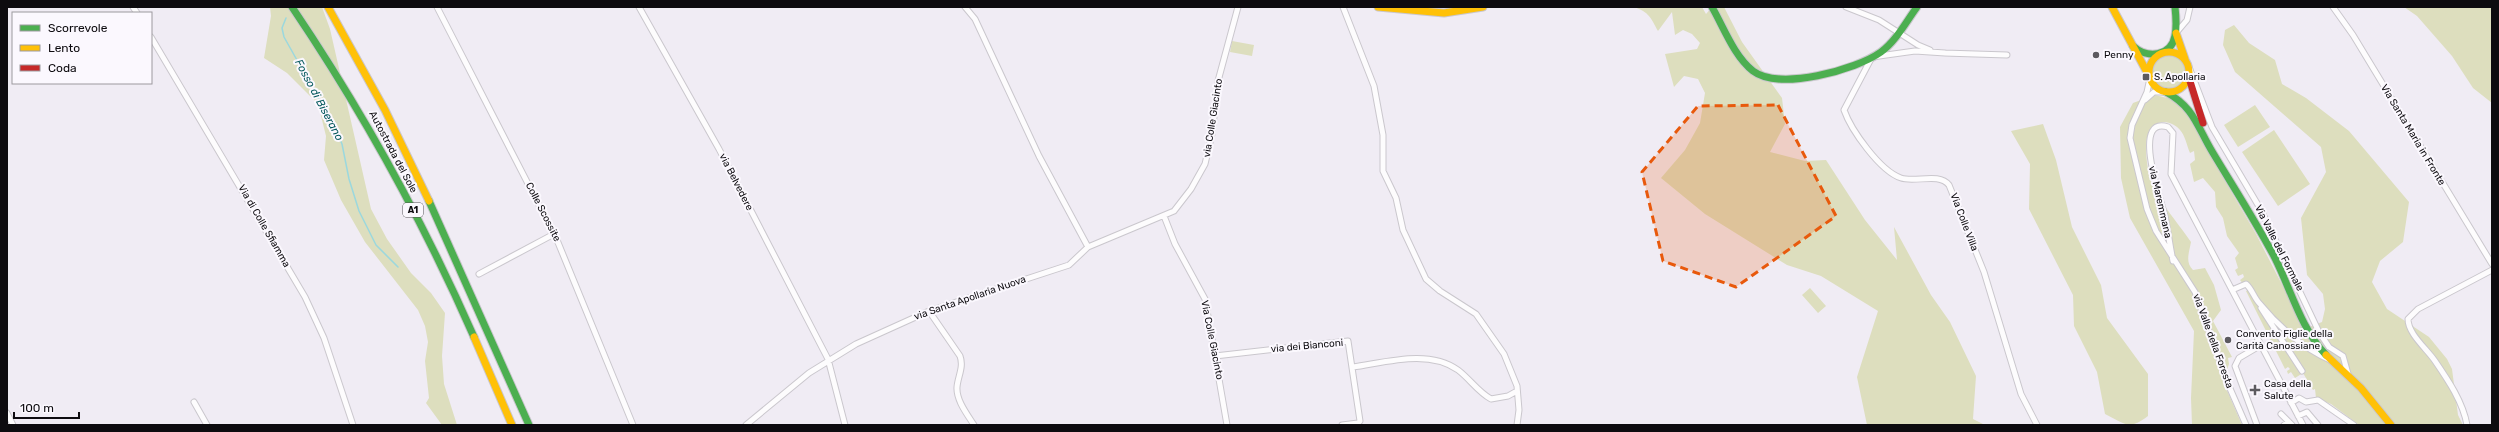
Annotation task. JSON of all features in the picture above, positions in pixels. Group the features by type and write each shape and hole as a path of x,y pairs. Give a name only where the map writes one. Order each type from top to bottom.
{"main road":[{"name":"Autostrada del Sole","path":"292,7 375,136 465,312 512,425"},
{"name":"Autostrada del Sole","path":"328,7 392,124 454,256 529,425"},
{"path":"1378,7 1439,15 1454,14 1483,7"},
{"path":"1712,7 1737,50 1753,70 1763,77 1793,78 1835,69 1872,57 1885,48 1918,7"},
{"path":"2112,7 2154,86 2166,92 2172,92 2182,87 2189,78 2189,67 2176,33 2175,7"},
{"path":"2150,78 2151,64 2155,58 2171,47 2176,33"},
{"path":"2133,46 2145,54 2173,52 2185,59"},
{"name":"Via Valle del Formale","path":"2189,78 2211,150"},
{"name":"Via Valle del Formale","path":"2166,92 2181,100 2192,112 2211,150 2240,195 2284,276 2306,327 2318,345 2349,375 2391,425"}],"street":[{"name":"Colle Scossite","path":"437,7 554,234 633,425"},
{"name":"via Belvedere","path":"639,7 719,149 828,359 845,425"},
{"path":"965,7 975,19 1036,150 1088,248"},
{"name":"via Colle Giacinto","path":"1164,216 1180,205 1206,164 1218,81 1238,7"},
{"path":"1342,7 1374,86 1383,135 1383,171 1396,198 1403,230 1426,279 1433,286 1476,314 1504,354 1517,391 1519,410 1517,425"},
{"path":"1846,7 1879,20 1926,50 1945,53"},
{"path":"2176,33 2187,20 2190,7"},
{"name":"Via Santa Maria in Fronte","path":"2333,7 2353,35 2492,264"},
{"name":"Via di Colle Sfiamma","path":"152,39 305,297 326,344 353,425"},
{"path":"1872,57 1915,52 2007,55"},
{"name":"Via Colle Villa","path":"1872,57 1844,110 1849,123 1874,157 1892,174 1902,179 1941,179 1949,185 1984,272 2021,394 2037,425"},
{"path":"2189,67 2214,132 2261,210 2319,332 2329,347 2343,356 2349,375"},
{"name":"via Valle della Foresta","path":"2150,78 2141,105 2131,127 2131,147 2151,221 2173,261 2195,292 2228,384 2246,425"},
{"path":"2141,105 2152,93 2166,92"},
{"name":"via Maremmana","path":"2173,261 2150,155 2151,134 2155,128 2160,126 2168,127 2173,132 2170,168 2232,290"},
{"name":"via Santa Apollaria Nuova","path":"746,425 828,359 929,311 1069,265 1088,248 1164,216"},
{"name":"Via Colle Giacinto","path":"1164,216 1175,244 1205,299 1228,425"},
{"path":"479,274 554,234"},
{"path":"2467,425 2453,390 2435,361 2411,330 2408,320 2418,309 2492,270"},
{"path":"2300,420 2232,290 2246,284 2302,371"},
{"path":"2258,303 2308,348 2333,361"},
{"path":"929,311 960,356 962,365 957,385 958,395 974,425"},
{"name":"via dei Bianconi","path":"1215,356 1348,341 1353,366 1360,422 1342,425"},
{"path":"2257,425 2235,366 2239,358 2261,345"},
{"path":"1353,366 1415,358 1432,358 1457,370 1490,399 1508,396 1517,391"},
{"path":"2290,403 2300,398 2307,402 2317,400 2351,424"},
{"path":"194,402 207,425"},
{"path":"2284,425 2292,424 2300,420 2307,412 2318,425"},
{"path":"7,413 13,425"},
{"path":"2281,414 2292,424"}],"highlighted area":[{"path":"1778,105 1836,216 1736,287 1663,261 1642,172 1698,106"}],"green space":[{"path":"270,7 322,7 330,29 371,209 387,239 411,273 431,293 445,313 442,356 444,384 457,425 442,425 426,403 429,398 425,361 428,342 425,326 418,310 365,242 341,200 324,160 326,136 318,104 287,73 264,58 271,16"},
{"path":"1634,7 1702,7 1706,14 1712,7 1724,7 1742,42 1782,98 1785,124 1770,152 1805,161 1826,160 1865,220 1897,260 1894,227 1931,295 1950,322 1976,376 1973,419 1985,425 1867,425 1857,377 1878,311 1821,276 1787,265 1705,214 1661,178 1685,150 1700,123 1705,93 1698,79 1684,76 1674,87 1665,54 1697,49 1700,43 1692,34 1683,30 1675,35 1672,12 1658,31 1646,13"},
{"path":"2404,7 2492,7 2492,103 2473,88 2452,56 2417,16"},
{"path":"2234,25 2249,43 2275,60 2282,84 2306,98 2349,131 2409,202 2403,242 2380,261 2372,282 2387,309 2429,337 2447,359 2452,369 2458,415 2463,425 2359,425 2331,404 2316,398 2315,389 2313,390 2303,373 2295,378 2291,372 2288,374 2287,371 2290,369 2288,367 2285,369 2246,291 2248,290 2240,280 2244,277 2243,274 2238,276 2235,270 2238,268 2235,258 2239,253 2227,236 2223,218 2216,207 2215,192 2203,178 2194,182 2190,164 2195,160 2194,151 2190,153 2182,132 2179,129 2171,123 2164,122 2156,124 2151,128 2146,142 2151,182 2167,209 2191,242 2188,257 2189,264 2193,270 2205,268 2214,285 2221,310 2213,321 2232,357 2228,358 2229,364 2223,381 2242,425 2192,425 2191,398 2194,331 2130,218 2121,178 2120,127 2133,103 2155,95 2171,99 2187,110 2211,157 2256,234 2293,306 2299,323 2304,329 2322,322 2325,309 2323,294 2307,275 2301,218 2326,172 2321,147 2235,72 2223,45 2225,30"},
{"path":"1232,41 1254,45 1252,56 1230,52"},
{"path":"2170,55 2182,60 2187,72 2182,84 2170,89 2158,84 2153,72 2158,60"},
{"path":"2255,105 2270,127 2238,147 2224,125"},
{"path":"2043,124 2056,160 2072,227 2101,285 2107,318 2148,374 2148,416 2131,425 2123,423 2105,414 2097,372 2074,326 2073,295 2029,209 2030,164 2011,131"},
{"path":"2274,130 2310,184 2278,206 2242,152"},
{"path":"1810,288 1826,306 1818,313 1802,295"}],"waterway":[{"name":"Fosso di Biserano","path":"286,18 282,28 284,37 334,126 342,144 349,179 359,211 376,245 398,267"}],"traffic: fast":[{"path":"292,7 367,127 413,209 474,337"},
{"path":"1712,7 1735,50 1746,65 1753,71 1765,77 1780,79 1798,79 1817,76 1869,59 1886,48 1917,7"},
{"path":"2133,46 2145,53 2151,54 2158,54 2169,48 2173,43 2176,32 2175,7"},
{"path":"2166,92 2176,98 2189,111 2194,119 2275,258 2303,321 2317,345 2326,355"},
{"path":"429,201 529,425"}],"traffic: slow":[{"path":"328,7 385,110 429,201"},
{"path":"1378,7 1444,13 1483,7"},
{"path":"2112,7 2149,76"},
{"path":"2176,33 2185,59"},
{"path":"2173,52 2180,55 2186,61 2189,72 2188,80 2180,89 2173,92 2165,92 2158,89 2150,80 2149,68 2152,61 2161,53 2173,52"},
{"path":"474,337 512,425"},
{"path":"2326,355 2361,388 2391,425"}],"traffic: jam":[{"path":"2189,78 2203,123"}],"place":[{"name":"Penny","path":"2096,55"},
{"name":"S. Apollaria","path":"2146,77"},
{"name":"Convento Figlie della Carità Canossiane","path":"2228,340"},
{"name":"Casa della Salute","path":"2255,390"}]}
